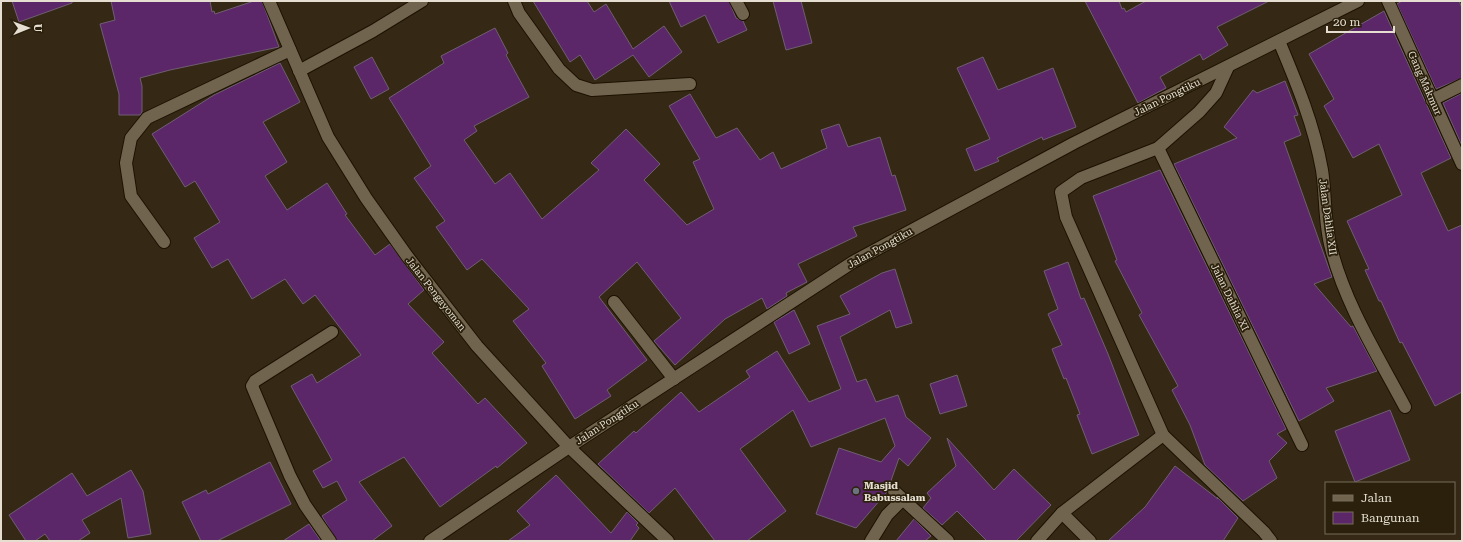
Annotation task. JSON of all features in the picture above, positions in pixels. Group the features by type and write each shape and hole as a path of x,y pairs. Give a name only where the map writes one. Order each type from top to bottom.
{"street":[{"name":"Jalan Pengayoman","path":"269,1 328,137 366,198 407,256 477,346 569,447 668,541"},
{"path":"299,71 373,31 422,1"},
{"path":"514,1 520,13 559,69 576,85 592,90 690,84"},
{"path":"736,1 743,14"},
{"name":"Jalan Pongtiku","path":"430,541 569,447 853,262 1074,143 1279,42 1358,1"},
{"name":"Gang Makmur","path":"1388,1 1462,164"},
{"name":"Jalan Dahlia XII","path":"1279,42 1307,110 1314,134 1322,171 1330,247 1342,284 1405,407"},
{"path":"164,242 131,196 126,163 131,138 147,118 290,50"},
{"path":"1228,67 1216,93 1199,112 1158,148 1081,178 1061,192 1066,217 1163,435 1271,541"},
{"path":"1432,100 1462,85"},
{"name":"Jalan Dahlia XI","path":"1158,148 1302,446"},
{"path":"614,302 674,379"},
{"path":"330,541 305,505 290,476 252,386 255,381 332,332"},
{"path":"1037,541 1062,513 1163,435"},
{"path":"871,541 899,495 948,541"},
{"path":"1062,513 1090,541"}],"building":[{"path":"12,1 72,1 72,3 19,22"},
{"path":"111,1 210,1 212,12 214,11 215,14 254,1 262,1 279,47 170,70 140,78 142,86 142,112 140,115 119,115 119,94 100,24 115,20"},
{"path":"533,1 587,1 594,12 606,4 633,49 664,26 682,52 649,77 633,55 595,80 580,55 570,62"},
{"path":"669,1 729,1 736,18 743,21 747,30 718,43 705,15 681,27"},
{"path":"773,1 801,1 812,43 786,50"},
{"path":"1085,1 1119,1 1122,9 1124,8 1126,12 1146,1 1269,1 1217,27 1228,45 1203,60 1200,54 1160,77 1166,88 1138,103"},
{"path":"1402,1 1459,1 1462,8 1462,78 1436,89 1397,4"},
{"path":"1384,11 1451,158 1421,173 1448,231 1462,225 1462,392 1435,406 1402,342 1400,343 1381,301 1379,301 1365,270 1369,269 1347,221 1402,195 1379,144 1353,158 1324,106 1334,99 1309,54"},
{"path":"495,28 508,53 506,55 529,97 474,126 477,131 464,140 495,184 510,173 542,219 599,170 591,163 626,129 660,164 644,180 687,225 714,209 693,162 700,159 669,106 690,94 716,138 737,128 760,160 773,152 781,169 827,148 821,130 839,124 848,147 880,137 892,176 895,175 906,210 853,227 857,236 798,264 807,282 786,293 787,296 767,309 762,298 725,319 675,365 654,341 681,318 637,262 599,297 647,360 607,390 611,396 575,419 542,366 546,363 513,321 529,309 482,259 467,270 436,227 445,221 414,178 431,166 389,98 444,63 441,56"},
{"path":"372,57 389,89 371,99 354,67"},
{"path":"983,57 998,90 1053,68 1076,127 1043,140 1042,137 997,158 999,161 975,171 966,149 990,139 957,68"},
{"path":"280,63 300,102 263,122 287,162 265,176 287,210 327,183 347,214 345,215 375,255 390,244 424,290 408,304 444,342 432,353 478,404 485,398 527,443 497,468 496,466 440,507 404,457 359,482 392,526 372,541 337,541 322,516 347,500 337,481 323,488 313,471 332,460 291,386 312,374 317,383 361,355 315,295 303,304 285,279 252,299 228,259 212,268 194,238 220,222 195,181 185,187 152,134 214,95"},
{"path":"1285,81 1298,115 1294,116 1301,135 1284,142 1332,277 1314,284 1351,327 1353,326 1377,371 1326,388 1334,401 1299,421 1174,164 1237,138 1224,127 1253,90 1257,93"},
{"path":"1462,93 1462,146 1443,103"},
{"path":"1160,170 1286,429 1277,434 1287,443 1269,461 1277,478 1243,501 1205,465 1190,425 1172,390 1178,386 1139,315 1142,313 1115,261 1117,260 1093,196"},
{"path":"1068,262 1081,299 1084,298 1108,354 1139,435 1092,454 1077,415 1080,414 1066,378 1064,379 1052,349 1062,345 1048,314 1058,309 1044,271"},
{"path":"895,269 912,323 896,328 890,310 840,337 857,382 866,379 876,402 898,395 906,417 931,438 908,466 899,458 887,492 856,528 816,514 839,448 881,462 895,446 885,418 811,447 793,410 740,449 786,511 747,541 715,541 675,488 649,513 598,464 634,431 636,433 681,392 699,412 750,377 746,371 777,351 809,402 841,389 817,326 850,314 840,296 882,273"},
{"path":"794,310 810,344 789,354 774,322"},
{"path":"957,375 967,406 940,414 930,384"},
{"path":"1390,410 1410,460 1355,482 1335,431"},
{"path":"947,438 994,490 1014,469 1051,505 1016,541 987,541 957,511 942,525 923,508 931,498 927,493 956,466"},
{"path":"270,462 291,504 217,541 201,541 182,502 206,490 208,494"},
{"path":"1175,466 1218,499 1217,497 1238,518 1223,541 1108,541 1145,507"},
{"path":"131,470 143,491 151,534 128,538 121,498 82,520 90,533 78,541 50,541 45,534 35,541 26,541 9,515 72,473 87,496"},
{"path":"556,475 611,533 627,512 638,523 636,525 639,528 630,541 508,541 530,525 517,511"},
{"path":"914,519 931,536 925,541 896,541"},
{"path":"309,524 321,541 283,541"}],"place":[{"name":"Masjid Babussalam","path":"856,491"}]}
